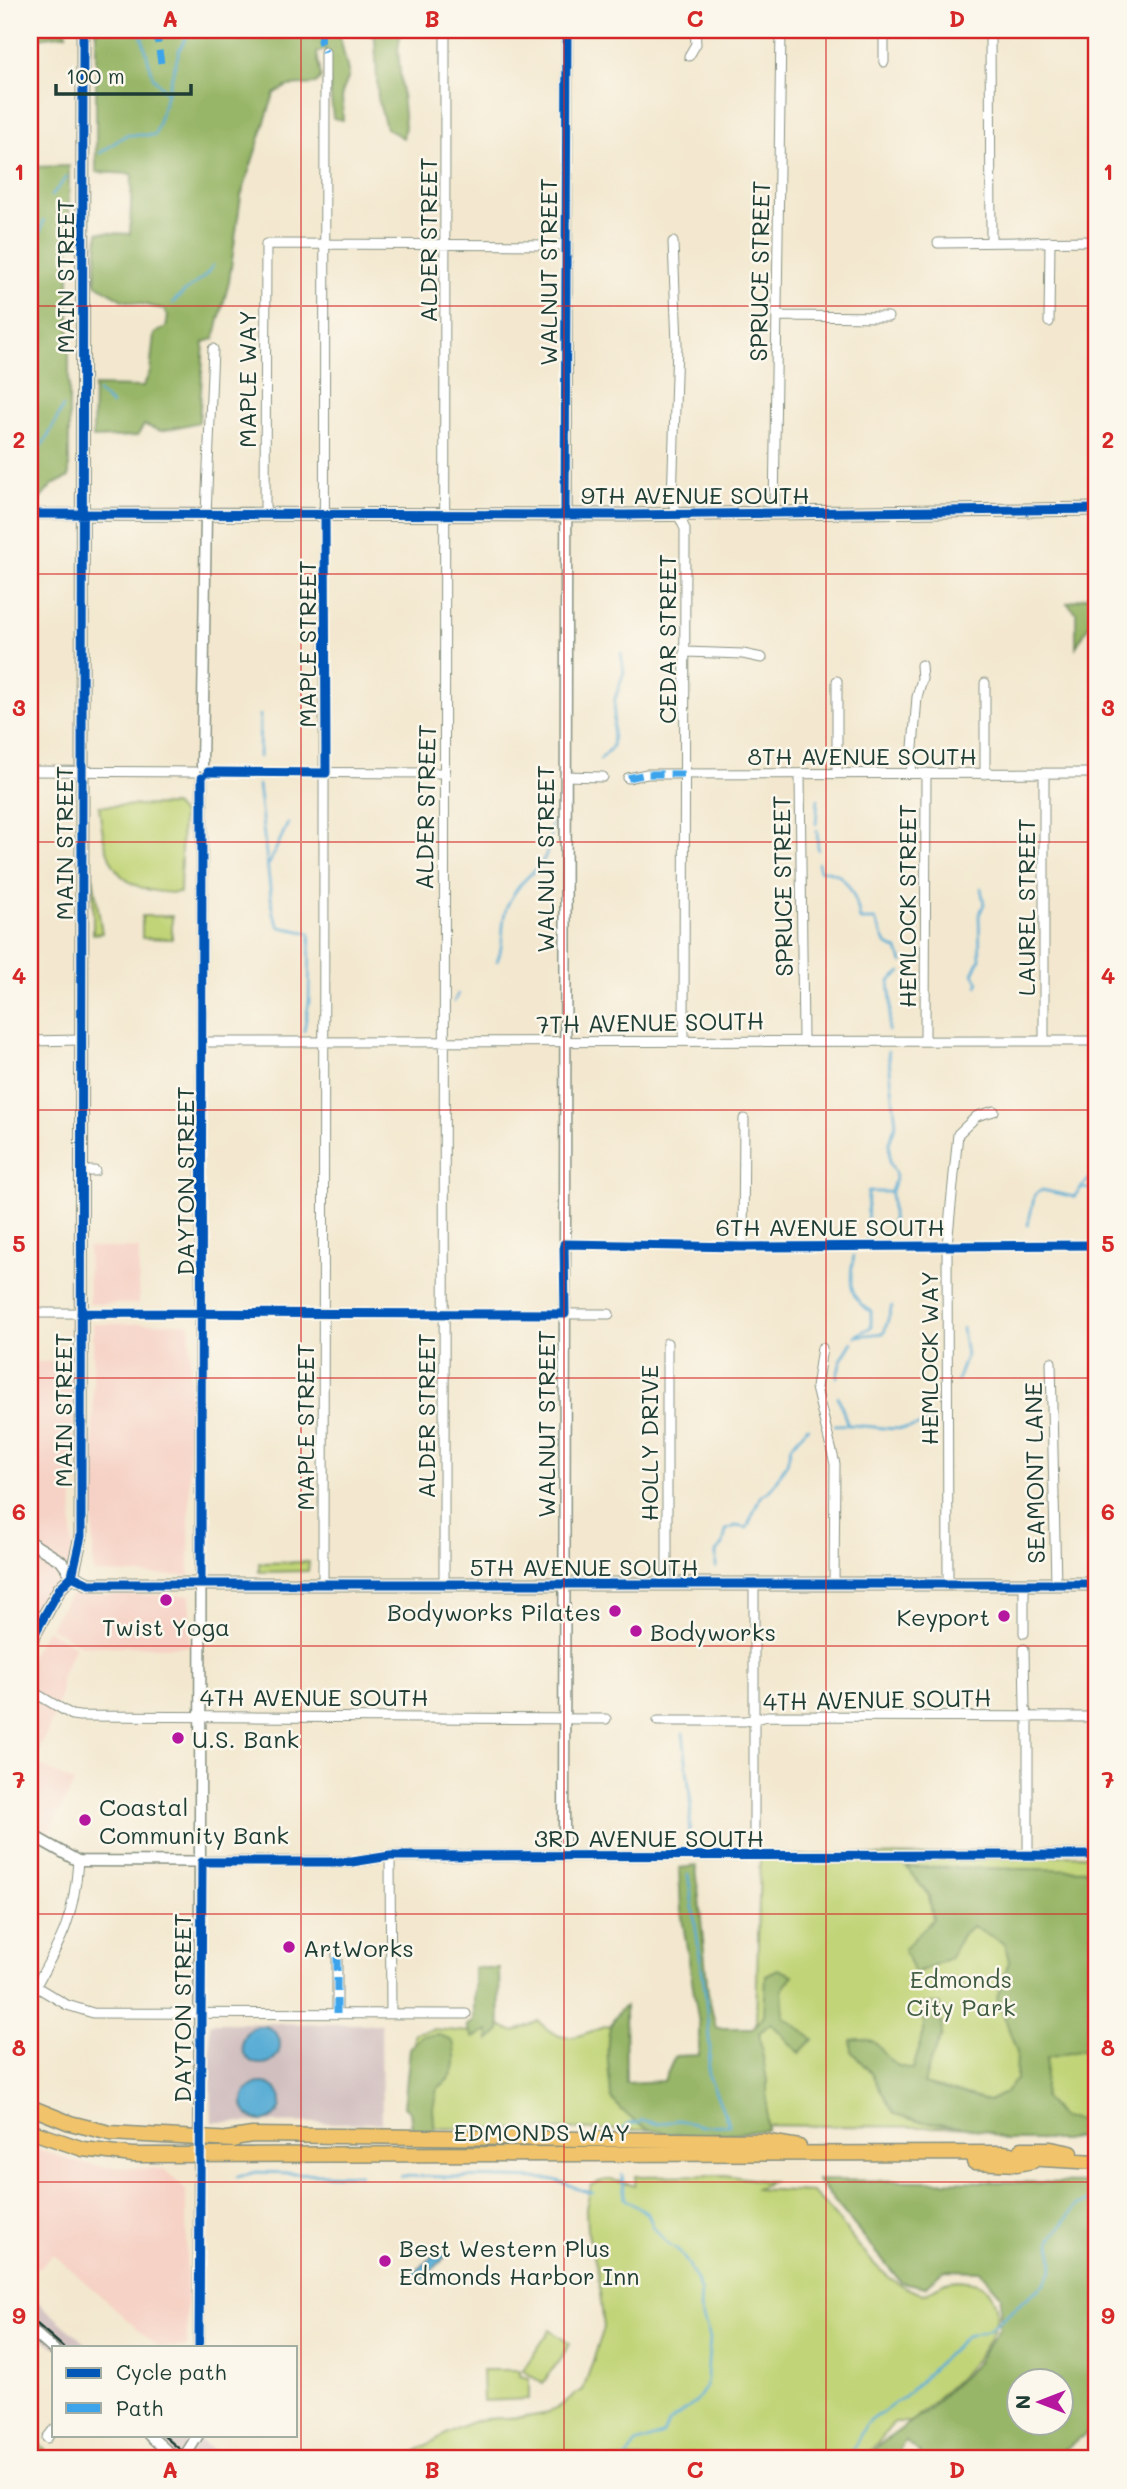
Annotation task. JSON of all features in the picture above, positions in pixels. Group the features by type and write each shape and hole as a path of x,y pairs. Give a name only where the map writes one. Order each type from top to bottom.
{"main road":[{"name":"MAIN STREET","path":"30,1642 60,1588 72,1576 78,1560 81,1536 83,30"},
{"name":"9TH AVENUE SOUTH","path":"84,514 565,515 1097,509"},
{"name":"5TH AVENUE SOUTH","path":"72,1576 89,1584 1097,1584"},
{"path":"30,2107 70,2123 130,2136 227,2139 252,2135 763,2141 797,2147 1051,2149 1097,2160"},
{"path":"30,2131 70,2123"},
{"name":"EDMONDS WAY","path":"30,2131 65,2144 109,2153 886,2155 905,2161 1017,2164 1042,2159 1097,2160"}],"street":[{"name":"ALDER STREET","path":"443,1585 442,1041 447,514 445,30"},
{"name":"WALNUT STREET","path":"564,1856 567,30"},
{"path":"689,56 696,44 695,30"},
{"name":"SPRUCE STREET","path":"774,513 780,30"},
{"path":"884,30 884,62"},
{"path":"990,30 991,241"},
{"name":"MAPLE STREET","path":"323,1584 325,52"},
{"path":"1049,321 1050,241"},
{"path":"937,243 1097,241"},
{"name":"CEDAR STREET","path":"673,242 677,344 672,501 685,529 684,1040"},
{"path":"326,243 566,245"},
{"name":"MAPLE WAY","path":"265,514 266,244 326,243"},
{"path":"778,316 888,317"},
{"name":"DAYTON STREET","path":"199,2346 204,1042 202,772 206,513 213,349"},
{"path":"30,514 84,514"},
{"path":"686,652 743,654 762,658"},
{"path":"912,774 922,679 921,665"},
{"path":"837,681 837,774"},
{"path":"985,683 985,774"},
{"path":"30,771 444,773"},
{"name":"HEMLOCK STREET","path":"925,1040 926,773"},
{"name":"8TH AVENUE SOUTH","path":"628,778 646,774 1097,774"},
{"name":"SPRUCE STREET","path":"800,774 803,1039"},
{"name":"LAUREL STREET","path":"1044,774 1044,1041"},
{"path":"565,776 603,777"},
{"name":"7TH AVENUE SOUTH","path":"204,1042 803,1039 1097,1041"},
{"path":"30,1041 80,1040"},
{"name":"HEMLOCK WAY","path":"948,1584 947,1245 958,1134 977,1116 994,1111"},
{"path":"743,1247 744,1119"},
{"path":"82,1171 95,1171"},
{"name":"6TH AVENUE SOUTH","path":"564,1244 743,1247 1097,1245"},
{"path":"30,1313 609,1314"},
{"name":"HOLLY DRIVE","path":"667,1343 667,1585"},
{"path":"822,1348 817,1388 835,1464 834,1584"},
{"name":"SEAMONT LANE","path":"1051,1362 1056,1584"},
{"path":"30,1542 61,1561 72,1576"},
{"path":"1024,1584 1024,1633"},
{"path":"754,1585 754,1855"},
{"path":"1024,1649 1025,1709 1028,1717 1028,1854"},
{"name":"4TH AVENUE SOUTH","path":"30,1690 72,1715 606,1719"},
{"name":"4TH AVENUE SOUTH","path":"658,1721 755,1719 768,1716 1097,1717"},
{"name":"3RD AVENUE SOUTH","path":"30,1835 78,1861 352,1862 390,1856 1097,1855"},
{"path":"390,1856 391,2014"},
{"path":"30,1996 32,1985 67,1929 74,1903 78,1861"},
{"path":"337,1952 337,2013"},
{"path":"32,1985 67,2005 93,2012 466,2014"},
{"path":"30,2329 52,2348"},
{"path":"47,2438 52,2432"},
{"path":"150,2436 176,2459"},
{"path":"183,2459 197,2436"}],"shaded area":[{"path":"88,1248 139,1248 139,1304 89,1304"},
{"path":"190,1323 189,1576 93,1573 93,1324"},
{"path":"74,1361 72,1562 30,1634 30,1362"},
{"path":"70,1595 190,1595 190,1647 82,1646 50,1627"},
{"path":"47,1629 75,1646 61,1678 61,1693 54,1716 34,1762 74,1783 48,1835 30,1825 30,1656"},
{"path":"210,2023 381,2024 382,2123 212,2122"},
{"path":"30,2146 73,2161 105,2167 164,2169 186,2190 187,2346 157,2346 53,2254 39,2269 30,2261"},
{"path":"30,2295 88,2346 53,2346 30,2328"},
{"path":"141,2436 194,2436 225,2459 165,2459"}],"green space":[{"path":"30,30 66,30 67,34 31,39 30,53"},
{"path":"96,30 349,30 339,32 349,76 342,93 343,120 333,118 326,48 317,53 321,78 316,84 288,86 274,94 241,196 229,282 214,339 204,342 199,422 161,431 144,425 137,436 93,438 94,386 143,387 150,372 154,334 166,327 168,316 164,309 122,300 95,283 98,232 130,234 132,174 96,172"},
{"path":"364,30 401,30 398,50 405,126 403,138 386,128 378,99 375,38"},
{"path":"69,166 69,477 52,485 37,503 30,503 30,167"},
{"path":"1097,593 1097,622 1091,622 1076,647 1076,612 1067,603"},
{"path":"174,805 182,814 180,893 158,892 127,881 110,859 99,806"},
{"path":"93,877 102,933 93,934"},
{"path":"142,916 172,916 172,939 142,938"},
{"path":"309,1562 308,1571 259,1572 259,1563"},
{"name":"Edmonds City Park","path":"1097,1855 1097,2129 738,2125 756,2026 760,1856"},
{"path":"696,1866 708,1993 716,2028 753,2028 764,2015 766,1975 778,1969 793,1975 782,1990 784,2017 813,2039 799,2053 771,2023 759,2033 767,2081 767,2130 684,2135 652,2130 628,2116 611,2098 608,2036 617,2014 625,2006 626,2083 664,2081 675,2056 699,2055 699,2024 681,1911 679,1868"},
{"path":"906,1867 1097,1870 1097,2047 1047,2058 1044,2098 1061,2117 1097,2122 1097,2135 1062,2140 1005,2140 987,2131 917,2121 894,2114 871,2073 852,2052 851,2040 874,2042 897,2065 913,2069 924,2032 923,2004 941,2004 942,2036 931,2059 924,2084 989,2101 1005,2093 1016,2079 1017,2052 997,1997 1009,1962 1005,1944 973,1926 962,1935 950,1958 914,1974 904,1949 933,1919 929,1896"},
{"path":"474,1968 499,1968 500,2031 489,2040 488,2031 473,2038 467,2026 474,2021"},
{"path":"538,2021 564,2037 608,2026 619,2035 620,2089 740,2131 413,2128 414,2033 434,2029 471,2032 494,2024 515,2032"},
{"path":"439,2034 453,2042 455,2063 452,2074 437,2089 433,2108 435,2135 387,2137 380,2127 412,2129 410,2112 404,2107 410,2048 422,2036"},
{"path":"725,2175 771,2182 754,2189 812,2192 839,2220 875,2265 904,2287 923,2294 941,2284 957,2280 985,2287 996,2307 995,2325 974,2362 911,2422 894,2422 865,2459 403,2459 474,2421 543,2414 556,2409 583,2390 604,2328 597,2268 587,2230 586,2208 591,2186 608,2180 635,2186 636,2176"},
{"path":"817,2180 1097,2183 1097,2426 1050,2459 919,2459 921,2453 905,2441 894,2459 869,2459 879,2445 925,2412 974,2366 999,2329 1001,2295 980,2271 943,2270 925,2287 901,2282"},
{"path":"550,2330 570,2344 543,2384 523,2370"},
{"path":"482,2370 520,2370 520,2376 529,2378 529,2399 483,2401"},
{"path":"30,2440 31,2444 35,2440 45,2449 40,2456 43,2459 30,2459"}],"water":[{"path":"261,2026 275,2031 280,2045 275,2059 261,2064 247,2059 242,2045 247,2031"},
{"path":"262,2083 276,2088 281,2102 276,2116 262,2121 248,2116 243,2102 248,2088"},
{"path":"439,2249 444,2252 445,2257 420,2282 410,2273 417,2271"}],"waterway":[{"path":"140,30 153,77 167,93"},
{"path":"100,153 126,135 155,135 180,48 191,30"},
{"path":"51,196 67,177"},
{"path":"30,266 44,220"},
{"path":"173,303 205,276 213,265"},
{"path":"98,392 112,405"},
{"path":"30,458 46,440 63,407"},
{"path":"600,760 612,747 615,699 624,672 621,653"},
{"path":"259,757 260,715"},
{"path":"845,759 852,749"},
{"path":"258,785 273,914 280,927 310,933 309,1001 304,1031"},
{"path":"816,824 818,799"},
{"path":"497,961 506,909 517,889 543,861 550,840 551,822"},
{"path":"269,864 288,823"},
{"path":"817,830 818,850"},
{"path":"818,863 820,871 829,871 843,879 853,894 860,920 875,920 887,945 898,950 902,962"},
{"path":"977,986 979,982 973,974 980,959 979,915 984,904 981,888"},
{"path":"888,1031 891,1002 889,982 901,972"},
{"path":"454,1002 458,994"},
{"path":"888,1051 896,1124 889,1143 890,1163 896,1175 891,1192 893,1233"},
{"path":"1082,1187 1091,1177 1094,1152 1097,1151"},
{"path":"1028,1225 1035,1194 1042,1190 1074,1197 1081,1188 1097,1190"},
{"path":"867,1239 868,1192 891,1192"},
{"path":"854,1256 851,1272 854,1295 871,1311 871,1327 855,1336"},
{"path":"856,1336 884,1333 892,1306"},
{"path":"957,1381 966,1356 962,1328"},
{"path":"837,1377 841,1360 852,1342"},
{"path":"838,1396 847,1423"},
{"path":"835,1425 897,1429 922,1425 935,1419"},
{"path":"716,1567 716,1552 723,1545 726,1530 736,1526 747,1528 760,1497 771,1489 787,1463 791,1446 808,1427"},
{"path":"683,1733 691,1804 689,1835"},
{"path":"623,2130 628,2124 642,2120 659,2124 678,2120 702,2126 729,2125 708,2074 710,2050 705,1991 688,1874"},
{"path":"237,2177 256,2172 360,2175"},
{"path":"622,2175 625,2199 648,2214 654,2228 666,2242 678,2250 689,2265 701,2292 700,2309 710,2338 706,2387 695,2403 668,2423 663,2434 636,2444 625,2459"},
{"path":"401,2176 549,2179 593,2193"},
{"path":"848,2459 866,2424 905,2396 966,2336 988,2330 1044,2284 1053,2268 1051,2240 1077,2205 1097,2199"}],"railway":[{"path":"30,2318 62,2346"},
{"path":"164,2436 191,2459"}],"marked path":[{"path":"156,30 161,63"},
{"path":"322,30 320,41 325,52"},
{"path":"628,778 647,774 685,774"},
{"path":"337,1952 337,2013"}],"cycle path":[{"path":"30,1642 60,1588 72,1576 81,1536 83,30"},
{"path":"565,515 567,30"},
{"path":"30,514 625,515 1097,509"},
{"path":"208,772 326,773 325,515"},
{"path":"201,1584 202,778"},
{"path":"81,1313 565,1314 564,1244 743,1247 1097,1245"},
{"path":"72,1576 89,1584 1097,1584"},
{"path":"199,2346 202,1862 352,1862 390,1856 1097,1855"}],"place":[{"name":"Twist Yoga","path":"166,1600"},
{"name":"Bodyworks Pilates","path":"615,1611"},
{"name":"Keyport","path":"1004,1616"},
{"name":"Bodyworks","path":"636,1631"},
{"name":"U.S. Bank","path":"178,1738"},
{"name":"Coastal Community Bank","path":"85,1820"},
{"name":"ArtWorks","path":"289,1947"},
{"name":"Best Western Plus Edmonds Harbor Inn","path":"385,2261"}]}
